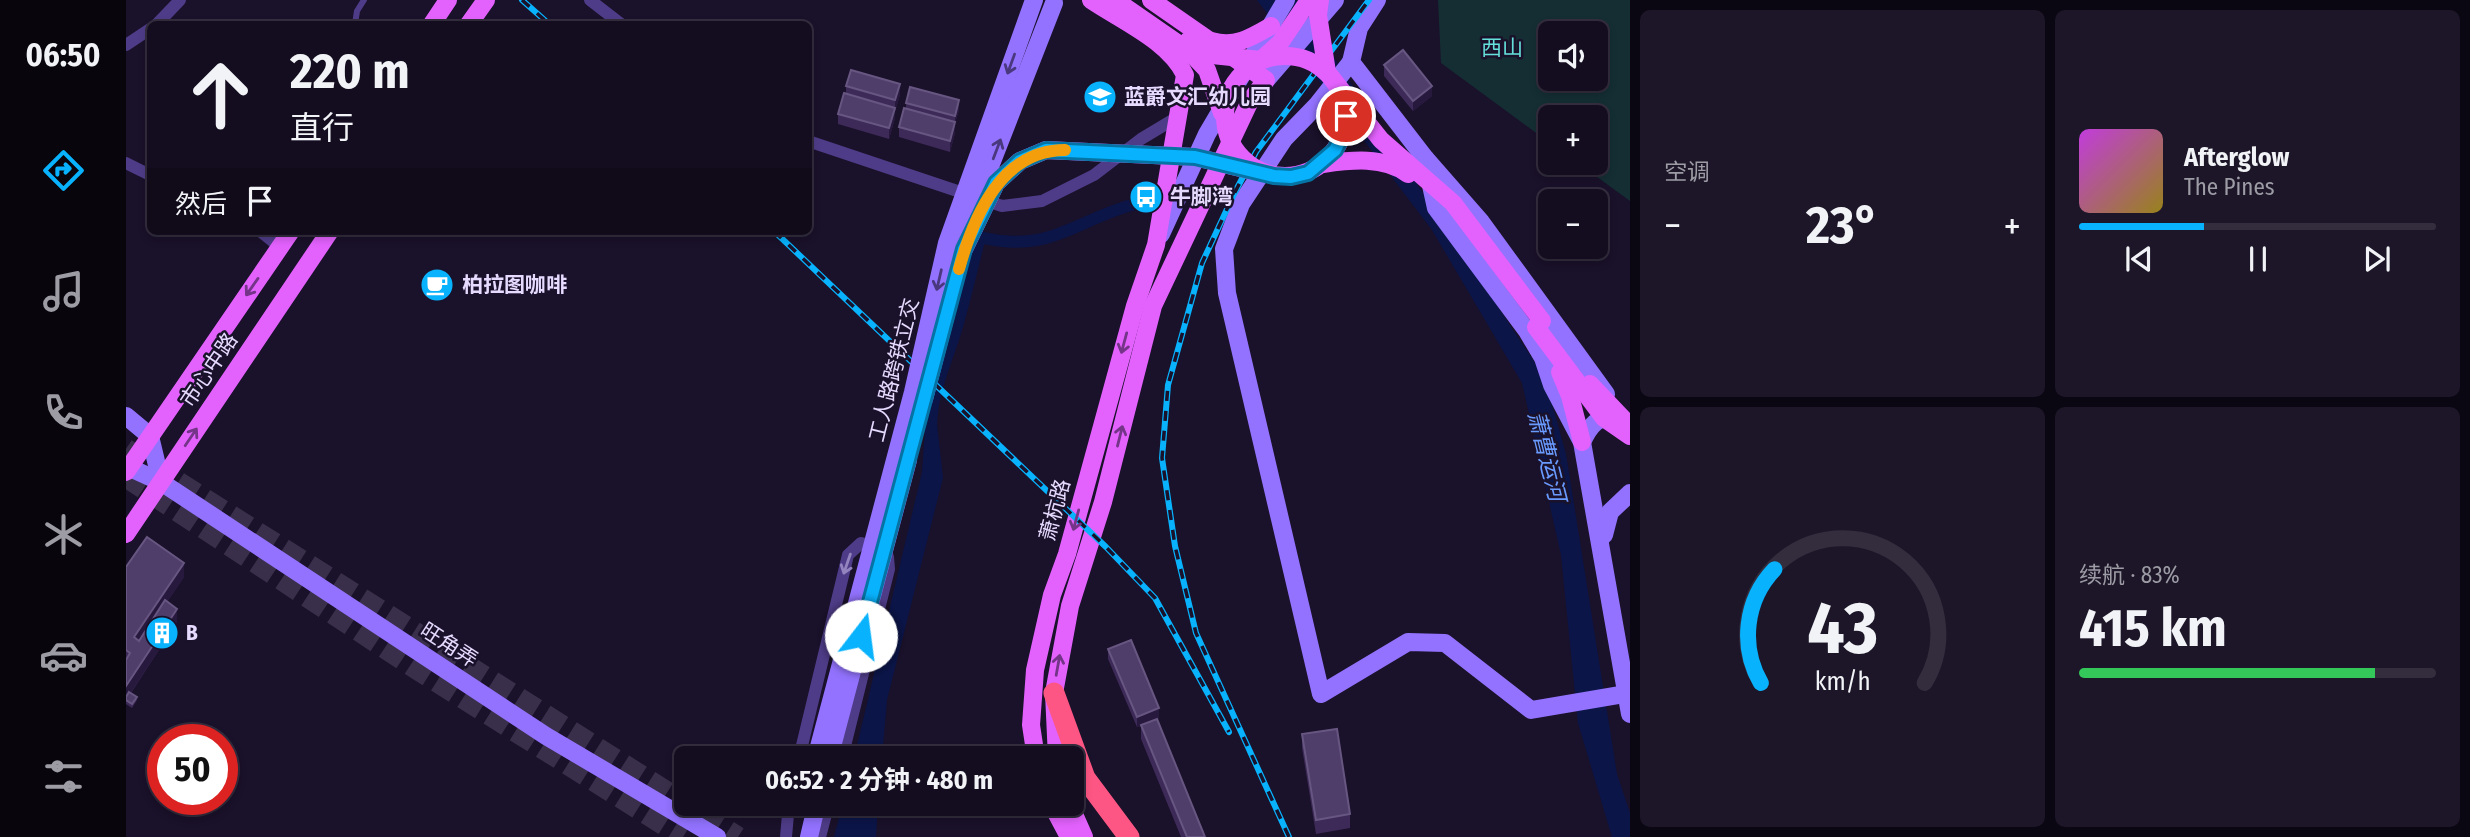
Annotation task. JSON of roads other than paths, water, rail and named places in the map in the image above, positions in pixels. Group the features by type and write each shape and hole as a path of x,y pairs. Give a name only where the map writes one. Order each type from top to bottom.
{"highway":[{"path":"1054,693 1084,778 1129,837"}],"main road":[{"path":"434,21 448,0"},
{"path":"471,21 486,0"},
{"name":"工人路跨铁立交","path":"819,746 913,393 947,243 1034,0"},
{"name":"萧杭路","path":"1034,746 1031,725 1035,670 1046,620 1143,278 1156,245 1185,75 1178,61 1091,0"},
{"path":"1115,0 1190,52 1207,70 1229,141 1240,157 1255,169 1274,176"},
{"path":"1131,0 1212,55 1254,63 1295,56 1327,72 1381,141 1453,203 1604,418 1630,429"},
{"path":"1151,0 1202,37 1254,63 1266,80 1335,0"},
{"path":"1156,245 1207,134 1254,63 1286,0"},
{"path":"1224,122 1225,102 1233,84 1246,69 1280,43 1309,0"},
{"path":"964,249 996,183 1020,161 1046,150 1195,157 1274,176 1291,177 1308,173 1323,163 1335,150 1343,134 1346,116 1343,99 1327,72 1318,15 1320,0"},
{"path":"1377,0 1359,29 1351,62 1317,105 1284,139 1241,204 1224,249 1227,293 1321,694 1408,642 1445,643 1531,710 1625,694"},
{"name":"工人路跨铁立交","path":"832,746 973,209 1055,1"},
{"path":"1202,37 1225,45 1248,39 1271,26"},
{"path":"1351,62 1425,158 1481,222 1630,429"},
{"name":"萧杭路","path":"1056,746 1054,693 1070,606 1104,502 1153,306 1250,101 1266,80"},
{"path":"1425,158 1436,208 1527,331 1543,358 1558,398 1582,442"},
{"path":"1323,163 1361,160 1398,167 1445,204 1540,329 1630,429"},
{"name":"市心中路","path":"127,468 288,235"},
{"name":"市心中路","path":"126,534 327,235"},
{"path":"1540,329 1570,396 1582,442 1602,542 1630,714"},
{"path":"126,416 150,436 161,482"},
{"path":"1582,442 1591,425 1604,418"},
{"name":"旺角弄","path":"127,468 161,482 546,736 717,837"},
{"path":"1602,542 1610,512 1630,493"},
{"path":"799,837 809,816"},
{"path":"1058,816 1069,837"},
{"path":"1075,816 1084,837"}],"street":[{"path":"160,21 180,0"},
{"path":"590,0 617,21"},
{"path":"126,46 147,31"},
{"path":"812,142 1002,206 1042,201 1094,175 1142,139 1176,118"},
{"path":"126,163 147,174"},
{"path":"265,235 280,247"},
{"path":"802,746 848,555 861,543 874,546 888,557 889,569 845,746"},
{"path":"786,837 788,816"},
{"path":"820,837 826,816"}],"lane":[{"path":"355,21 357,11 364,0"}],"water":[{"name":"萧曹运河","path":"1257,0 1296,0 1545,378 1566,454 1617,774 1630,813 1630,837 1612,837 1578,723 1561,555 1522,383 1432,230"},
{"path":"926,415 936,415 943,478 887,700 883,746 857,746 922,472"},
{"path":"840,816 877,816 876,837 834,837"}],"waterway":[{"path":"931,429 935,394 957,326 980,237 1005,241 1045,238 1139,203"}],"tunnel":[{"path":"126,449 738,837"},
{"path":"126,477 415,668 683,837"}],"railway":[{"path":"522,0 546,21"},
{"path":"1289,837 1196,633 1175,546 1162,458 1168,385 1202,263 1234,194 1256,152 1369,0"},
{"path":"778,235 1106,547 1155,598 1229,732"}],"place":[{"name":"蓝爵文汇幼儿园","path":"1100,97"},
{"name":"牛脚湾","path":"1146,197"},
{"name":"柏拉图咖啡","path":"437,285"},
{"name":"B","path":"162,633"}],"park label":[{"name":"西山","path":"1502,48"}]}
